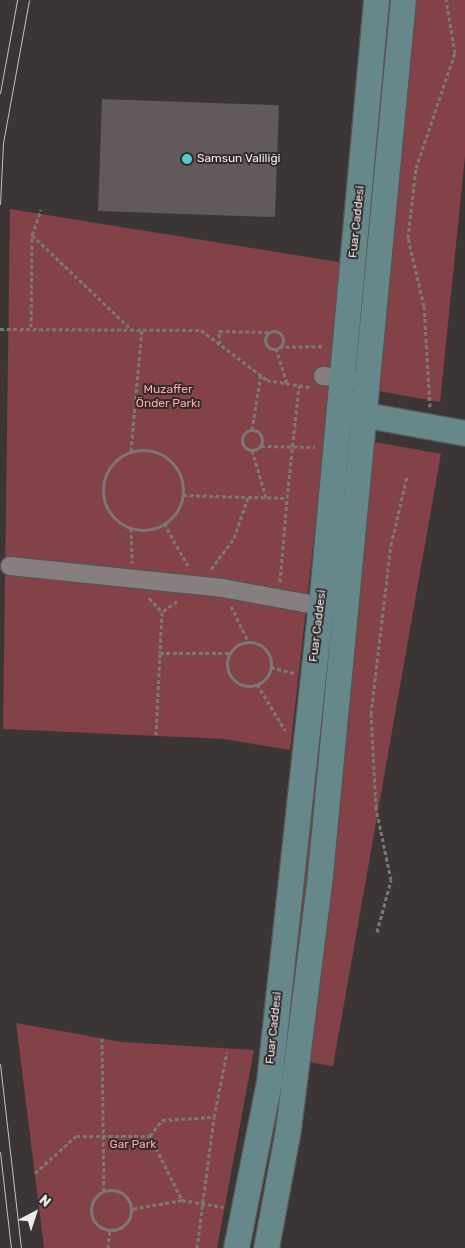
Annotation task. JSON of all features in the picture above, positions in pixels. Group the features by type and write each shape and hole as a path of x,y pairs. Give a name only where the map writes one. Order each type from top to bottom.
{"main road":[{"name":"Fuar Caddesi","path":"236,1248 268,1081 301,756 321,606 335,437 334,382 344,346 376,0"},
{"name":"Fuar Caddesi","path":"266,1248 288,1129 319,884 369,381 402,0"},
{"path":"334,382 365,422 427,425 465,432"}],"street":[{"path":"334,382 369,381"},
{"path":"335,437 365,422"},
{"path":"10,566 199,585 321,606"}],"path":[{"path":"427,425 431,400 424,306 408,238 416,168 455,53 446,0"},
{"path":"31,327 32,235 41,210"},
{"path":"32,235 130,328"},
{"path":"0,329 31,327 201,330 261,373 267,380 299,386 334,382"},
{"path":"131,451 142,328"},
{"path":"220,345 219,331 270,332 282,336 277,348 287,384"},
{"path":"270,332 265,343 277,348 344,346"},
{"path":"261,373 252,430 242,443 252,450 266,497"},
{"path":"278,598 299,386"},
{"path":"252,430 260,434 261,446"},
{"path":"252,450 261,446 293,446 335,437"},
{"path":"131,451 156,452 168,458 177,468 183,495 178,509 164,523 144,530 130,528 110,514 102,490 110,466 131,451"},
{"path":"377,932 391,880 376,808 371,714 391,545 407,476"},
{"path":"183,495 287,498"},
{"path":"156,735 162,612 199,585 234,538 248,497"},
{"path":"164,523 199,585"},
{"path":"130,528 133,578"},
{"path":"222,588 248,641 261,645 271,660 270,672 257,684 242,684 230,675 229,653"},
{"path":"160,653 229,653 248,641"},
{"path":"257,684 301,756"},
{"path":"102,1038 104,1191"},
{"path":"197,1248 214,1117 227,1052"},
{"path":"150,1136 162,1120 214,1117"},
{"path":"35,1174 76,1136 150,1136"},
{"path":"150,1136 182,1200"},
{"path":"104,1191 123,1193 131,1209 122,1226 110,1229 98,1224 91,1212 94,1199 104,1191"},
{"path":"131,1209 182,1200 203,1204"},
{"path":"108,1248 110,1229"}],"green space":[{"path":"415,0 465,0 465,156 440,402 379,391"},
{"name":"Muzaffer Önder Parkı","path":"10,209 345,263 290,750 225,739 3,729"},
{"path":"374,442 441,454 333,1066 266,1055"},
{"name":"Gar Park","path":"16,1023 122,1042 254,1050 217,1248 44,1248"}],"building":[{"name":"Samsun Valiliği","path":"102,99 279,105 275,217 98,211"}],"tram line":[{"path":"0,93 17,0"},
{"path":"0,204 3,143 29,0"},
{"path":"0,1064 21,1248"},
{"path":"0,1152 11,1248"}],"place":[{"name":"Samsun Valiliği","path":"187,159"}]}
